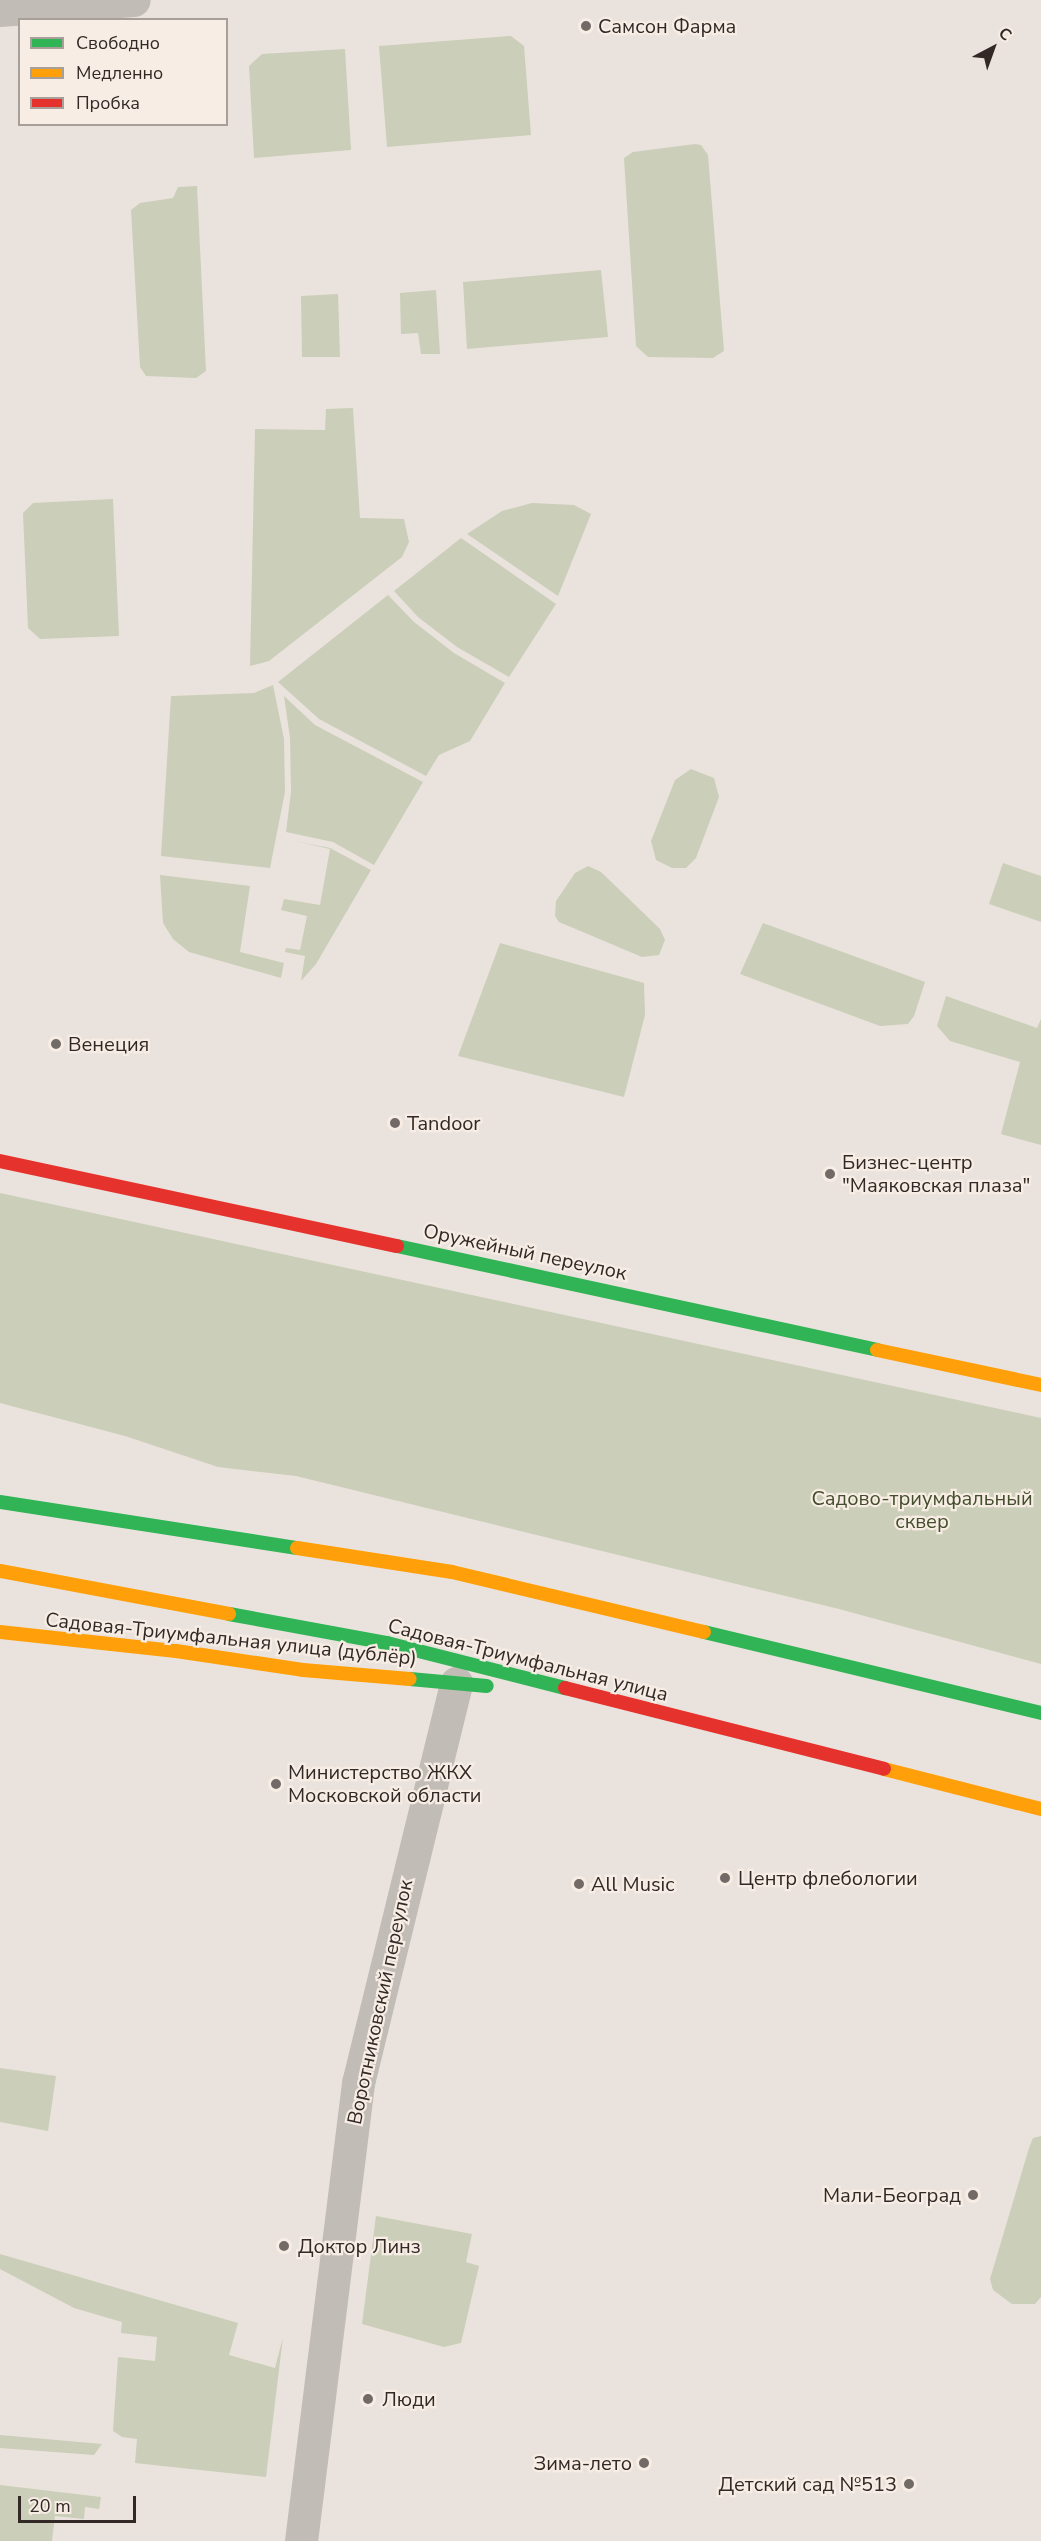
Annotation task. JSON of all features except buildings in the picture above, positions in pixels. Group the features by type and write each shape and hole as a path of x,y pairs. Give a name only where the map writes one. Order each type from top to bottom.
{"main road":[{"name":"Оружейный переулок","path":"0,1161 1041,1385"},
{"path":"0,1502 452,1572 1041,1713"},
{"name":"Садовая-Триумфальная улица","path":"0,1571 387,1643 600,1699 1041,1809"},
{"name":"Садовая-Триумфальная улица (дублёр)","path":"0,1632 176,1651 303,1670 456,1683 600,1699"}],"street":[{"path":"0,10 135,0"},
{"name":"Воротниковский переулок","path":"302,2541 358,2083 456,1683"}],"green space":[{"path":"511,36 524,46 531,135 387,147 379,46"},
{"path":"345,49 351,150 254,158 249,66 262,54"},
{"path":"701,145 708,155 724,351 713,358 648,357 636,346 624,158 633,152"},
{"path":"197,186 206,371 196,378 146,376 140,367 131,210 140,203 173,198 178,187"},
{"path":"601,270 608,337 467,349 463,282"},
{"path":"436,290 440,354 421,354 418,333 401,334 400,293"},
{"path":"338,294 340,357 302,357 301,296"},
{"path":"353,408 360,518 404,519 409,542 402,557 269,661 250,666 255,429 325,430 326,409"},
{"path":"113,499 119,636 40,639 28,628 23,513 33,503"},
{"path":"532,503 574,505 591,514 558,596 467,534 502,511"},
{"path":"461,538 556,604 509,677 457,647 418,617 394,591"},
{"path":"388,595 414,622 454,653 505,683 470,741 439,755 426,776 319,719 278,682"},
{"path":"273,685 284,739 285,792 270,868 161,856 171,696 254,693"},
{"path":"284,696 315,725 423,782 374,865 333,842 286,832 291,792 290,738"},
{"path":"691,769 714,778 719,797 696,858 686,868 672,868 656,860 651,841 675,780"},
{"path":"295,841 330,848 371,870 316,964 301,981 305,956 285,952 286,948 300,950 307,916 281,910 284,899 320,905 330,849"},
{"path":"1003,863 1041,876 1041,922 989,904"},
{"path":"588,866 601,872 660,929 665,940 659,955 642,957 559,922 555,916 556,901 575,873"},
{"path":"160,875 250,886 240,952 284,963 281,978 189,952 173,939 163,923"},
{"path":"763,923 925,982 914,1016 908,1024 880,1026 740,974"},
{"path":"500,943 644,983 645,1015 624,1097 458,1056"},
{"path":"946,996 1037,1028 1041,1019 1041,1145 1001,1134 1020,1062 950,1041 937,1026"},
{"name":"Садово-триумфальный сквер","path":"0,1193 1041,1418 1041,1664 839,1609 296,1476 218,1467 125,1436 0,1403"},
{"path":"0,2068 56,2076 48,2131 0,2122"},
{"path":"1041,2136 1041,2297 1035,2304 1012,2304 993,2290 990,2279 1029,2148 1033,2138"},
{"path":"376,2216 472,2234 466,2262 479,2266 461,2343 444,2347 362,2324"},
{"path":"0,2254 238,2323 229,2355 275,2368 283,2337 266,2477 135,2463 137,2439 122,2437 113,2431 118,2357 155,2361 157,2337 121,2333 122,2322 74,2308 0,2269"},
{"path":"0,2435 102,2444 94,2455 0,2448"},
{"path":"0,2485 101,2497 99,2509 85,2507 84,2519 55,2516 52,2541 0,2541"}],"traffic: fast":[{"path":"397,1246 877,1350"},
{"path":"0,1502 297,1548"},
{"path":"229,1614 387,1643 565,1688"},
{"path":"704,1632 1041,1713"},
{"path":"410,1679 487,1686"}],"traffic: slow":[{"path":"877,1350 1041,1385"},
{"path":"297,1548 452,1572 704,1632"},
{"path":"0,1571 229,1614"},
{"path":"0,1632 176,1651 303,1670 410,1679"},
{"path":"884,1769 1041,1809"}],"traffic: jam":[{"path":"0,1161 397,1246"},
{"path":"565,1688 884,1769"}],"place":[{"name":"Самсон Фарма","path":"586,26"},
{"name":"Венеция","path":"56,1044"},
{"name":"Tandoor","path":"395,1123"},
{"name":"Бизнес-центр \"Маяковская плаза\"","path":"830,1174"},
{"name":"Министерство ЖКХ Московской области","path":"276,1784"},
{"name":"Центр флебологии","path":"725,1878"},
{"name":"All Music","path":"579,1884"},
{"name":"Мали-Београд","path":"973,2195"},
{"name":"Доктор Линз","path":"284,2246"},
{"name":"Люди","path":"368,2399"},
{"name":"Зима-лето","path":"644,2463"},
{"name":"Детский сад №513","path":"909,2484"}]}
